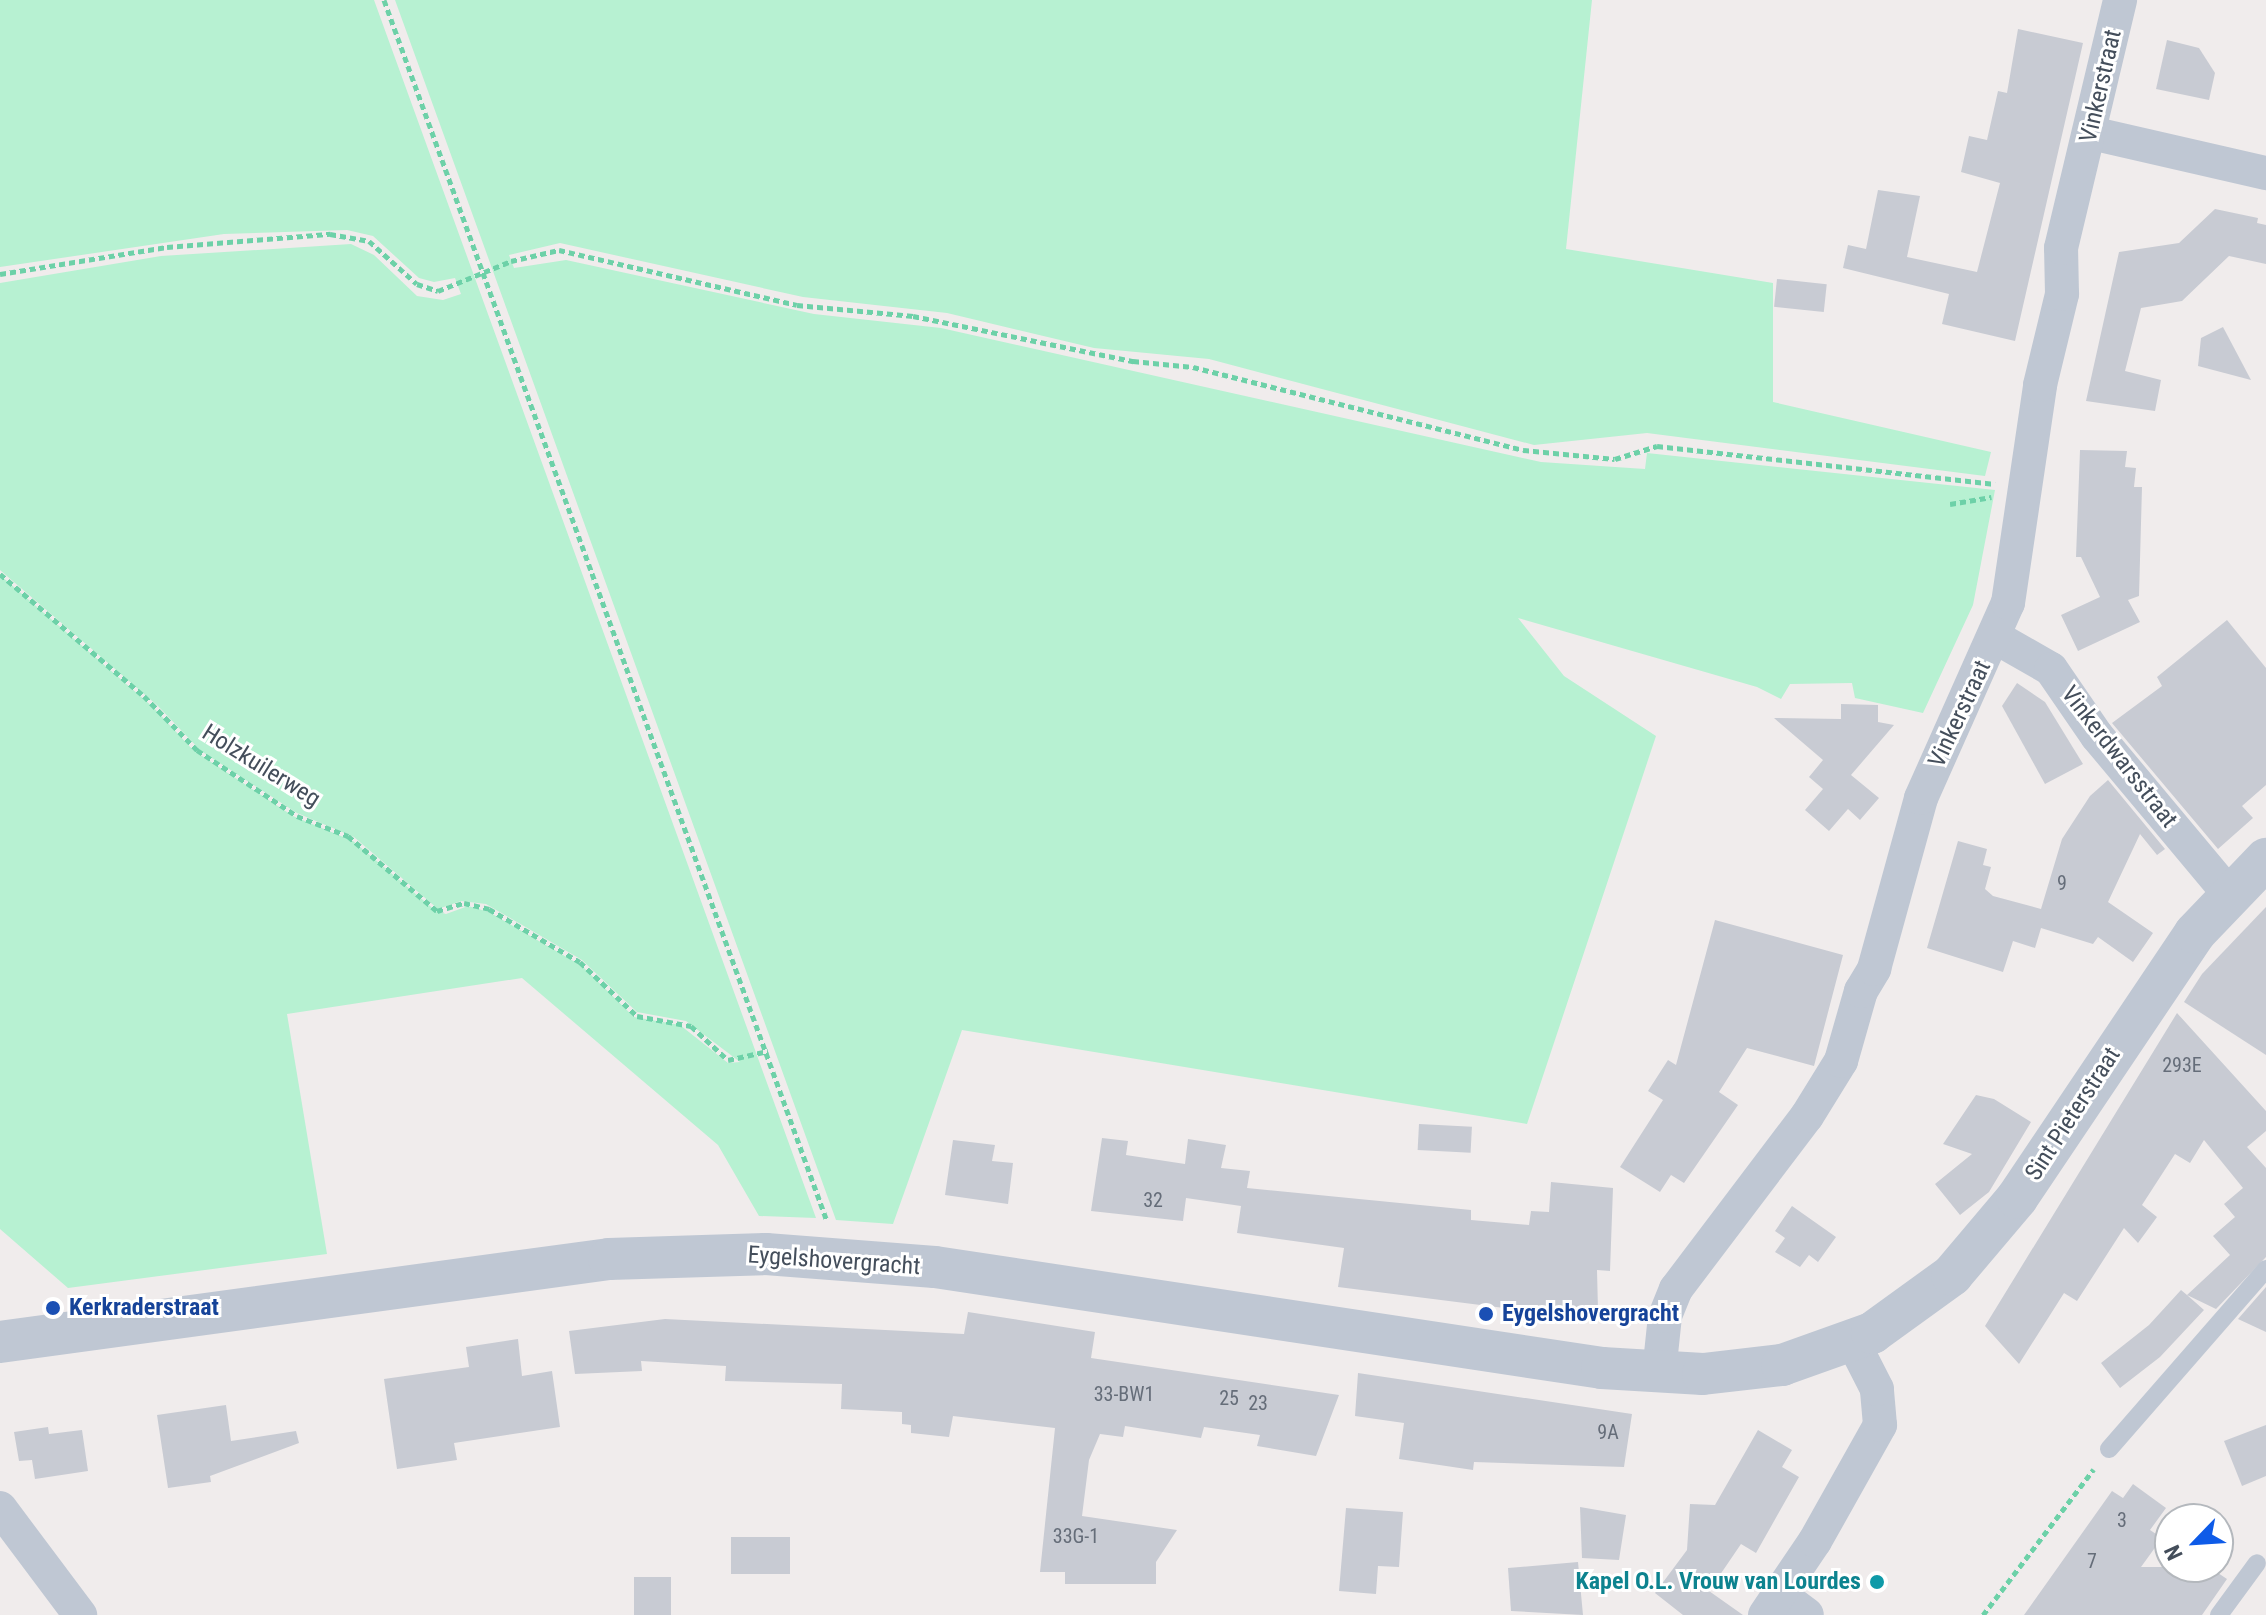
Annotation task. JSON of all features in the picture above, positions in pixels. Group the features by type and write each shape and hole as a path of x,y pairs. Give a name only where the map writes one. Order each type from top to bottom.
{"street":[{"name":"Vinkerstraat","path":"1659,1373 1665,1316 1676,1289 1807,1116 1841,1061 1861,991 1874,969 1921,798 1995,637 2015,574 2040,385 2062,294 2061,248 2091,133 2120,0"},
{"path":"2091,133 2266,173"},
{"name":"Vinkerdwarsstraat","path":"1995,637 2051,669 2097,736 2229,894"},
{"name":"Sint Pieterstraat","path":"1853,1342 1926,1297 1979,1246 2047,1155 2170,968 2229,894 2266,859"},
{"name":"Eygelshovergracht","path":"0,1342 609,1259 766,1254 935,1267 1659,1373 1782,1365 1853,1342"},
{"path":"1807,1615 1772,1604 1815,1541 1880,1425 1877,1389 1853,1342"},
{"path":"1,1512 80,1615"}],"lane":[{"path":"2109,1449 2266,1269"},
{"path":"2219,1615 2257,1563"}],"path":[{"path":"384,0 768,1051 827,1220 829,1259"},
{"path":"0,274 167,247 330,234 369,241 428,290 449,289 541,251 559,250 797,305 913,316 1133,361 1193,367 1523,450 1615,459 1657,446 2027,489"},
{"path":"1950,504 2027,489"},
{"name":"Holzkuilerweg","path":"0,574 144,696 197,750 297,816 348,836 437,911 464,903 489,909 580,962 637,1016 691,1026 728,1060 768,1051"},
{"path":"1983,1615 2109,1449"}],"green space":[{"path":"0,0 374,0 816,1218 759,1216 718,1145 522,978 287,1014 327,1254 68,1288 0,1229 0,575 153,707 193,750 293,816 353,841 436,911 446,914 468,906 489,912 582,966 634,1017 680,1025 728,1063 740,1062 686,1021 637,1012 582,960 486,904 461,901 438,909 354,837 297,813 201,751 158,706 0,570 0,283 161,256 351,244 374,255 417,296 443,300 461,294 455,278 434,282 419,278 373,236 347,230 224,234 0,267"},
{"path":"395,0 1592,0 1566,249 1773,283 1773,402 1991,452 1985,476 1647,433 1534,445 1209,359 1094,348 947,313 803,297 560,243 509,255 514,268 566,260 814,314 941,328 1541,462 1645,469 1647,453 1995,490 1973,605 1923,713 1855,698 1852,683 1790,684 1781,699 1757,687 1518,618 1564,676 1656,736 1527,1124 962,1030 893,1224 836,1220"}],"building":[{"path":"2018,29 2083,43 2015,341 1942,324 1949,294 1843,268 1848,245 1866,249 1878,190 1920,196 1907,257 1977,272 2000,183 1961,172 1969,136 1987,140 1998,91 2007,93"},
{"path":"2167,40 2199,48 2215,73 2209,100 2156,89"},
{"path":"2215,209 2258,218 2257,223 2266,225 2266,264 2229,256 2182,301 2141,308 2125,371 2161,380 2155,411 2086,401 2119,252 2179,243"},
{"path":"1777,279 1827,284 1824,312 1774,307"},
{"path":"2223,327 2251,380 2198,366 2201,338"},
{"path":"2080,450 2127,451 2125,467 2136,468 2134,487 2142,487 2139,596 2128,600 2140,622 2078,651 2061,615 2100,597 2081,557 2076,557"},
{"path":"2227,620 2266,668 2266,785 2242,806 2253,818 2218,849 2112,723 2162,686 2157,677"},
{"path":"2017,683 2045,702 2083,764 2045,784 2002,706"},
{"path":"1841,704 1878,705 1878,722 1894,725 1851,775 1879,798 1860,820 1848,809 1829,831 1805,810 1823,789 1809,777 1823,760 1774,718 1841,719"},
{"path":"2108,780 2165,849 2157,855 2140,834 2108,902 2153,933 2133,962 2098,937 2093,944 2041,928 2035,948 2013,941 2003,972 1927,948 1958,841 1987,849 1983,865 1991,867 1985,889 1993,896 2041,909 2062,839 2090,796"},
{"path":"2266,907 2266,1055 2184,1002 2202,974"},
{"path":"1715,920 1843,955 1814,1066 1747,1048 1719,1092 1738,1105 1684,1183 1671,1175 1660,1192 1620,1167 1663,1100 1648,1091 1668,1060 1676,1065"},
{"path":"2177,1013 2266,1111 2266,1131 2247,1147 2266,1168 2266,1257 2216,1309 2187,1295 2230,1255 2213,1236 2235,1217 2224,1204 2243,1188 2204,1140 2190,1163 2175,1154 2142,1205 2157,1217 2138,1243 2124,1228 2077,1301 2064,1293 2019,1364 1985,1326"},
{"path":"1976,1095 1994,1099 2031,1122 1989,1192 1960,1215 1935,1184 1972,1154 1943,1144"},
{"path":"1419,1124 1472,1127 1471,1153 1418,1150"},
{"path":"1102,1138 1128,1141 1126,1155 1185,1164 1188,1139 1226,1145 1221,1168 1250,1171 1247,1188 1471,1210 1471,1220 1529,1225 1531,1211 1549,1212 1551,1182 1613,1188 1610,1271 1597,1270 1598,1310 1536,1312 1338,1287 1344,1248 1237,1233 1241,1206 1186,1198 1183,1221 1091,1211"},
{"path":"953,1140 995,1145 992,1161 1013,1163 1008,1204 945,1195"},
{"path":"1792,1206 1836,1237 1818,1262 1809,1255 1800,1267 1775,1252 1785,1238 1775,1231"},
{"path":"2266,1287 2266,1332 2238,1319"},
{"path":"2181,1290 2204,1310 2160,1357 2120,1388 2101,1363 2149,1325"},
{"path":"968,1312 1095,1332 1091,1358 1339,1395 1316,1456 1257,1446 1260,1435 1204,1427 1201,1438 1125,1426 1123,1437 1100,1434 1089,1460 1082,1516 1177,1530 1156,1562 1156,1584 1065,1584 1065,1572 1040,1572 1055,1428 953,1416 949,1437 911,1433 911,1425 902,1424 902,1412 841,1409 842,1384 725,1381 726,1366 641,1361 642,1371 575,1374 569,1331 665,1319 964,1334"},
{"path":"518,1339 522,1376 552,1371 560,1427 454,1443 457,1460 397,1469 384,1379 469,1367 466,1347"},
{"path":"1358,1373 1632,1414 1624,1467 1474,1462 1473,1470 1399,1459 1404,1423 1355,1416"},
{"path":"226,1405 231,1441 296,1431 299,1443 210,1476 211,1482 168,1488 157,1415"},
{"path":"2266,1425 2266,1476 2242,1486 2224,1441"},
{"path":"48,1427 49,1434 82,1430 88,1471 35,1479 32,1460 19,1461 14,1432"},
{"path":"1758,1430 1792,1450 1782,1467 1799,1477 1756,1553 1741,1544 1709,1591 1743,1615 1683,1615 1655,1593 1687,1550 1690,1504 1715,1505"},
{"path":"2133,1484 2159,1503 2154,1503 2154,1524 2150,1530 2154,1533 2154,1549 2141,1567 2154,1567 2154,1583 2224,1583 2202,1615 2024,1615 2112,1491 2123,1498"},
{"path":"1580,1507 1626,1515 1619,1560 1582,1558"},
{"path":"1346,1508 1403,1512 1399,1567 1378,1566 1376,1594 1339,1591"},
{"path":"731,1537 790,1537 790,1574 731,1574"},
{"path":"1578,1562 1583,1615 1511,1611 1508,1568"},
{"path":"634,1577 671,1577 671,1615 634,1615"}],"place":[{"name":"Kerkraderstraat","path":"53,1308"},
{"name":"Eygelshovergracht","path":"1486,1314"},
{"name":"Kapel O.L. Vrouw van Lourdes","path":"1877,1582"}]}
